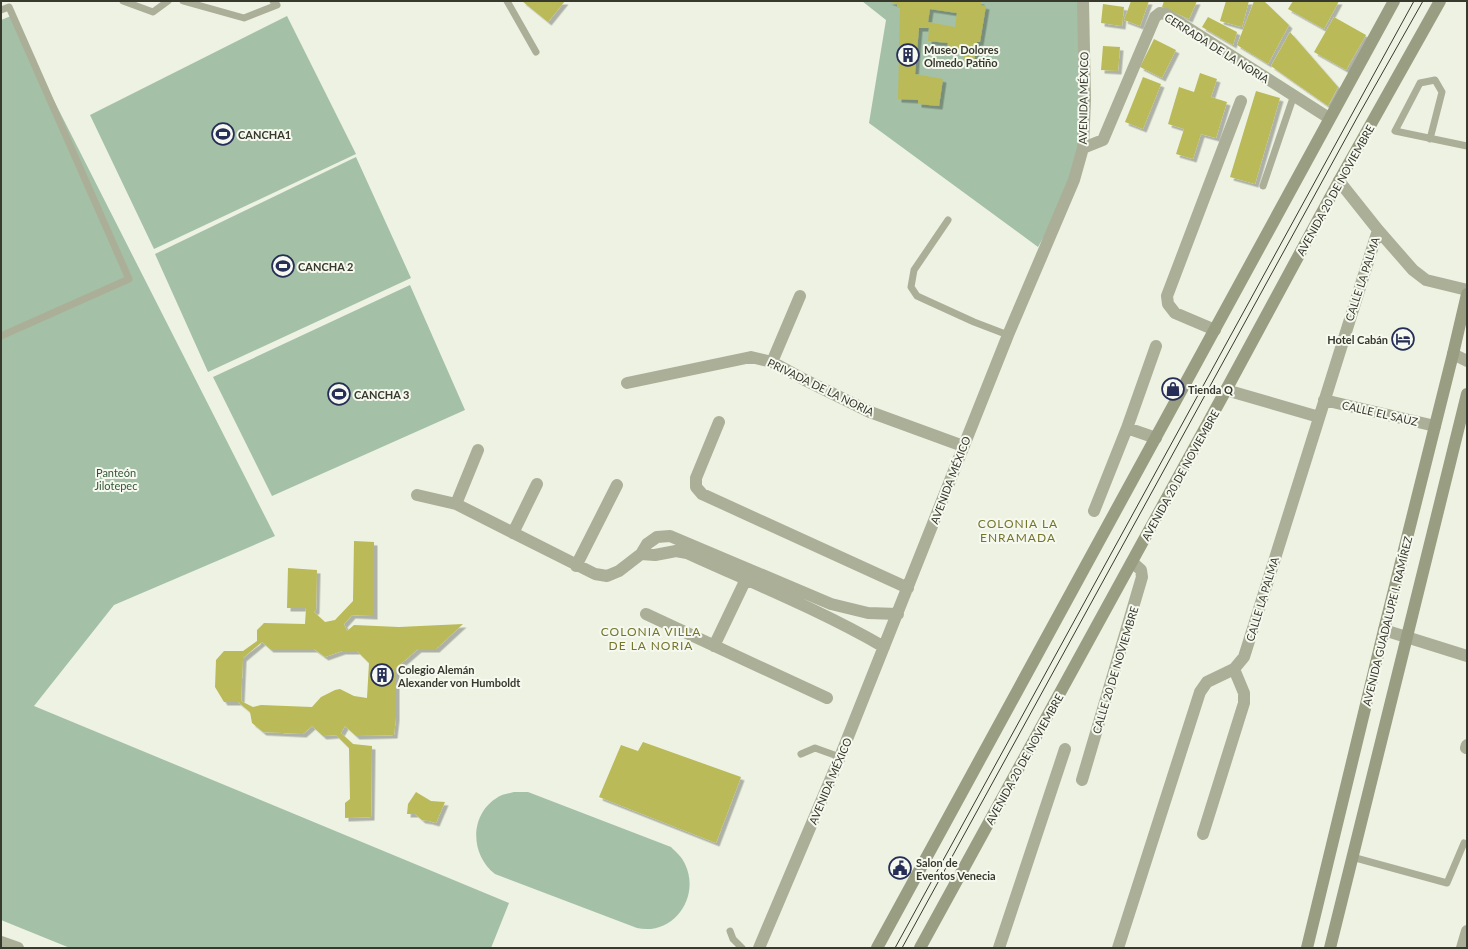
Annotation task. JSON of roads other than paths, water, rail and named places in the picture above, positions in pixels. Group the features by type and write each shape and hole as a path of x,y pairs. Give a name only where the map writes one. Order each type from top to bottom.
{"main road":[{"path":"877,948 1394,1"},
{"name":"AVENIDA 20 DE NOVIEMBRE","path":"920,948 1339,181 1440,1"},
{"name":"AVENIDA GUADALUPE I. RAMÍREZ","path":"1307,948 1384,630 1436,426 1467,294"},
{"path":"1330,948 1467,394"}],"street":[{"name":"AVENIDA MÉXICO","path":"759,948 840,757 1008,335 1074,180 1083,148 1085,99 1084,1"},
{"name":"CERRADA DE LA NORIA","path":"1083,148 1103,140 1155,17 1160,13 1166,14 1329,118"},
{"path":"1215,330 1175,313 1168,304 1167,296 1241,101"},
{"path":"1339,181 1378,230 1413,270 1426,280 1467,290"},
{"name":"CALLE LA PALMA","path":"1118,948 1200,692 1207,682 1234,669 1244,657 1378,230"},
{"path":"772,362 800,296"},
{"path":"1094,511 1156,346"},
{"path":"1453,354 1467,361"},
{"name":"PRIVADA DE LA NORIA","path":"627,383 751,357 772,362 870,412 963,446"},
{"path":"1226,390 1319,417"},
{"name":"CALLE EL SAUZ","path":"1324,400 1436,426"},
{"path":"719,422 696,478 696,487 702,494 908,588"},
{"path":"1126,428 1156,438"},
{"path":"456,504 478,450"},
{"path":"513,533 537,484"},
{"path":"576,566 617,485"},
{"path":"417,495 456,504 576,566 595,574 607,576 619,571 642,554 647,544 657,537 670,536 721,563 781,589 825,616 884,647"},
{"path":"642,554 655,555 676,551 687,553 721,563 746,580 868,613 898,614"},
{"name":"CALLE 20 DE NOVIEMBRE","path":"1082,780 1142,577 1141,570 1132,562"},
{"path":"714,646 746,580"},
{"path":"825,616 831,604"},
{"path":"646,614 827,698"},
{"path":"1384,630 1467,656"},
{"path":"1203,834 1244,703 1244,693 1234,669"},
{"path":"999,948 1065,749"},
{"path":"1462,948 1467,932"},
{"path":"1,942 18,948"}],"lane":[{"path":"123,1 153,12 168,1"},
{"path":"183,1 244,18 276,4 273,1"},
{"path":"507,1 536,52"},
{"path":"1,10 9,6 129,279 1,336"},
{"path":"1430,138 1442,92 1435,80 1420,83 1395,131 1467,146"},
{"path":"1263,186 1294,95"},
{"path":"948,220 914,270 911,287 917,296 974,322 1008,335"},
{"path":"801,754 816,748 840,757"},
{"path":"1352,857 1447,883 1464,843"},
{"path":"730,931 733,939 742,948"}],"tram line":[{"path":"895,948 1414,1"},
{"path":"902,948 1358,116 1423,1"}],"place":[{"name":"Museo Dolores Olmedo Patiño","path":"908,55"},
{"name":"CANCHA1","path":"223,134"},
{"name":"CANCHA 2","path":"283,266"},
{"name":"Hotel Cabán","path":"1403,339"},
{"name":"Tienda Q","path":"1173,389"},
{"name":"CANCHA 3","path":"339,394"},
{"name":"Colegio Alemán Alexander von Humboldt","path":"382,675"},
{"name":"Salon de Eventos Venecia","path":"900,868"}],"district":[{"name":"COLONIA LA ENRAMADA","path":"1018,530"},
{"name":"COLONIA VILLA DE LA NORIA","path":"651,638"}],"park label":[{"name":"Panteón Jilotepec","path":"116,478"}]}
